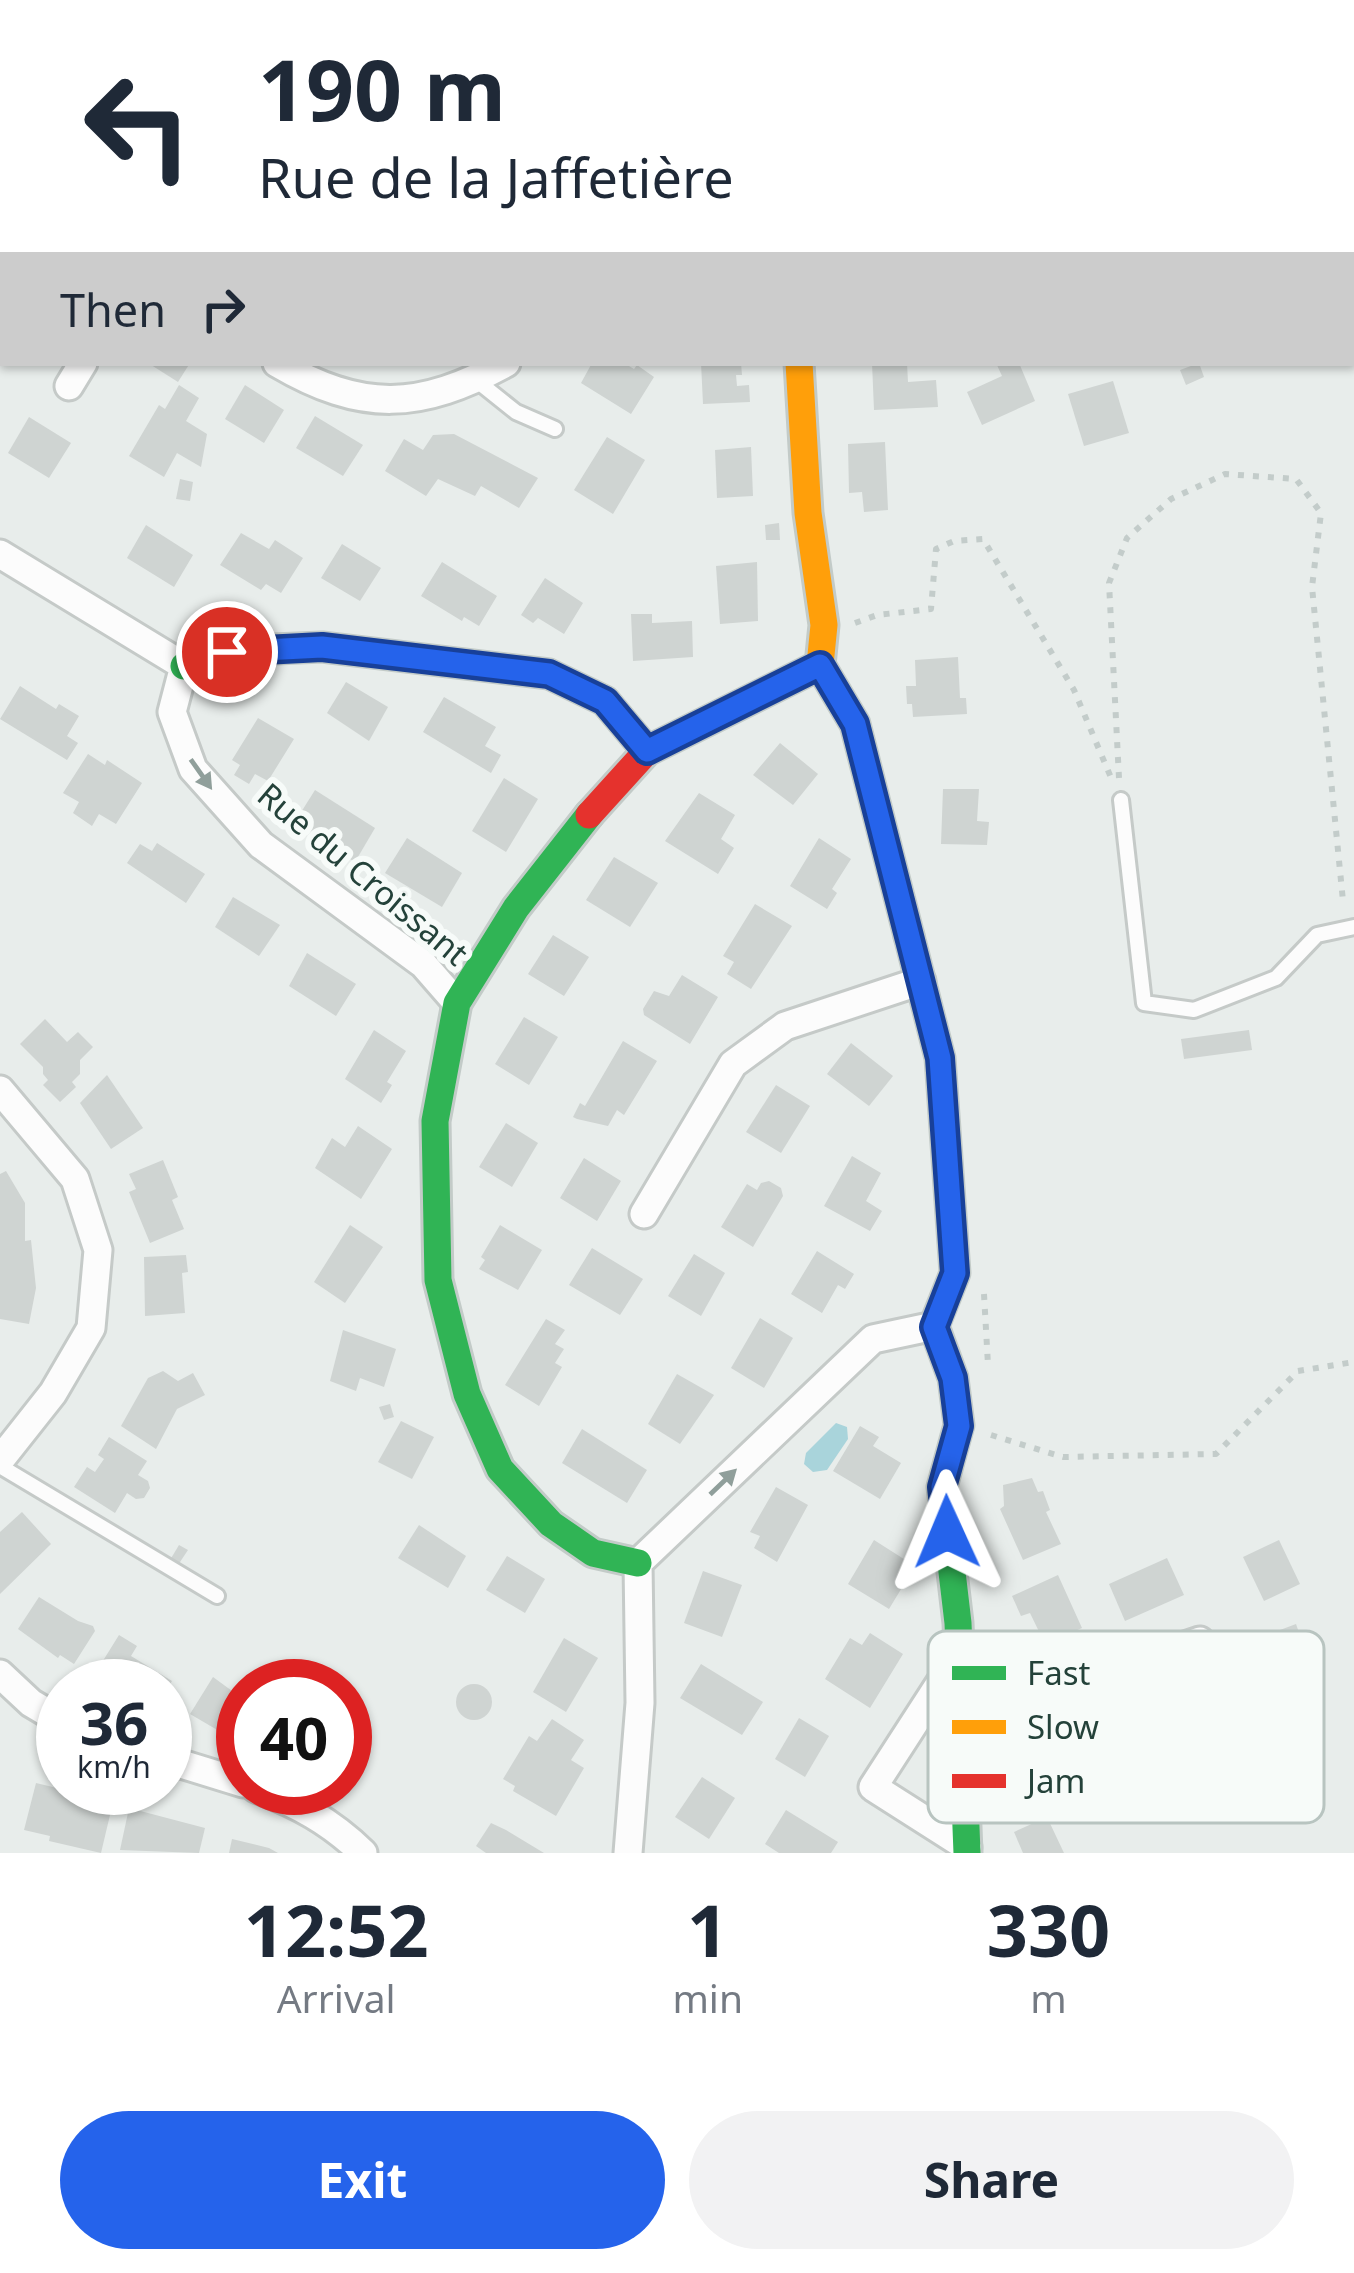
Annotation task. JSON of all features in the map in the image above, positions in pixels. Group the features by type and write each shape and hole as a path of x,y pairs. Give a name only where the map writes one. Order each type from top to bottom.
{"street":[{"path":"282,366 350,396 398,403 476,380 501,366"},
{"path":"799,366 808,513 824,625 820,665 855,724 940,1058 955,1273 934,1327 953,1378 959,1426 942,1487 956,1631"},
{"path":"0,554 184,666 227,652 322,647 549,674 605,701 647,751"},
{"path":"638,1563 592,1553 551,1524 500,1469 466,1394 438,1280 437,1258 435,1121 457,1003 516,908 569,838 647,751 820,665"},
{"name":"Rue du Croissant","path":"184,666 172,712 193,769 261,845 424,964 457,1003"},
{"path":"644,1214 733,1064 785,1025 921,981"},
{"path":"0,1463 53,1394 91,1328 98,1250 75,1179 3,1098"},
{"path":"628,1853 640,1703 638,1563 873,1339 934,1327"},
{"path":"0,1674 36,1705"},
{"path":"928,1712 873,1787 967,1850"},
{"path":"318,1815 363,1853"}],"lane":[{"path":"476,380 516,412 555,429"},
{"path":"1121,800 1144,1003 1194,1010 1276,978 1317,935 1354,927"},
{"path":"0,1463 217,1596"}],"path":[{"path":"1121,800 1109,583 1127,538 1171,500 1225,473 1296,479 1321,512 1312,587 1343,901"},
{"path":"824,625 931,609 936,549 954,541 983,539 1073,690 1121,800"},
{"path":"959,1426 1063,1457 1216,1454 1298,1371 1354,1362"}],"water":[{"path":"836,1423 847,1427 848,1439 827,1470 813,1472 804,1464 806,1453"}],"building":[{"path":"153,366 188,366 178,382"},
{"path":"590,366 638,366 654,377 631,414 581,383"},
{"path":"701,366 741,366 737,386 749,385 750,402 703,404"},
{"path":"872,366 907,366 908,382 936,380 938,407 874,410"},
{"path":"997,366 1020,366 1035,401 982,425 967,392 1002,376"},
{"path":"1200,366 1204,377 1186,385 1180,370"},
{"path":"1113,381 1129,433 1084,446 1068,394"},
{"path":"179,385 199,398 186,421 207,434 201,467 177,453 164,477 129,456 159,405 165,409"},
{"path":"245,385 284,410 264,443 225,419"},
{"path":"315,416 363,445 343,476 296,448"},
{"path":"29,417 71,443 49,478 8,453"},
{"path":"454,434 538,478 519,508 481,486 475,496 438,479 426,496 385,471 404,439 423,450 433,435"},
{"path":"607,437 645,460 613,514 574,490"},
{"path":"885,442 888,510 864,512 862,492 849,493 848,444"},
{"path":"751,447 753,496 717,498 715,450"},
{"path":"180,479 193,482 190,501 176,499"},
{"path":"779,523 780,540 766,540 765,525"},
{"path":"146,525 193,555 174,587 127,558"},
{"path":"241,533 269,549 275,540 303,558 281,593 266,584 261,590 220,565"},
{"path":"342,544 381,568 360,601 321,578"},
{"path":"442,562 497,596 479,626 421,596"},
{"path":"757,562 758,621 720,624 716,566"},
{"path":"545,578 583,603 564,634 538,618 533,623 521,615"},
{"path":"631,614 652,614 652,623 692,621 693,657 633,661"},
{"path":"958,657 960,698 966,698 967,714 913,717 906,686 916,686 915,660"},
{"path":"346,682 388,707 369,741 327,713"},
{"path":"20,686 56,709 59,704 79,716 67,736 78,743 67,760 0,719"},
{"path":"444,697 496,727 485,746 501,755 491,773 423,732"},
{"path":"258,718 294,739 268,781 255,774 249,784 234,775 240,765 232,760"},
{"path":"780,743 818,774 793,805 753,775"},
{"path":"88,754 105,765 107,760 142,783 116,824 99,814 92,826 73,813 79,802 63,793"},
{"path":"504,778 538,799 506,852 472,831"},
{"path":"943,789 979,789 977,821 989,822 987,845 941,844"},
{"path":"315,790 375,828 355,862 293,825"},
{"path":"699,793 735,815 721,839 734,848 718,874 665,841"},
{"path":"407,838 462,873 442,907 385,873"},
{"path":"819,838 851,859 832,889 837,893 827,909 790,886"},
{"path":"157,843 205,874 186,903 127,863 140,844 152,851"},
{"path":"614,857 658,883 630,927 586,900"},
{"path":"233,897 280,925 259,956 215,927"},
{"path":"755,904 792,926 751,989 727,974 734,962 723,956"},
{"path":"553,935 589,957 564,996 528,974"},
{"path":"307,953 356,984 336,1016 289,986"},
{"path":"682,975 718,997 690,1044 644,1015 643,1009 654,991 669,996"},
{"path":"524,1017 558,1037 529,1085 495,1064"},
{"path":"45,1019 67,1042 78,1032 93,1047 80,1060 80,1074 72,1082 76,1087 60,1102 43,1085 48,1080 43,1067 20,1044"},
{"path":"374,1030 406,1051 387,1082 392,1085 381,1103 345,1079"},
{"path":"1249,1030 1252,1050 1184,1059 1181,1039"},
{"path":"623,1041 657,1061 624,1115 617,1110 608,1126 573,1117 580,1103 585,1106"},
{"path":"851,1043 893,1076 869,1106 827,1074"},
{"path":"107,1075 143,1128 111,1149 80,1103"},
{"path":"776,1085 810,1106 781,1153 746,1132"},
{"path":"506,1123 538,1143 512,1187 479,1167"},
{"path":"358,1126 392,1149 361,1199 315,1168 332,1138 345,1147"},
{"path":"852,1156 881,1173 866,1201 882,1211 870,1231 824,1206"},
{"path":"584,1158 621,1181 597,1221 560,1198"},
{"path":"163,1160 184,1229 150,1243 129,1192 136,1189 129,1174"},
{"path":"6,1171 25,1203 25,1241 31,1240 36,1288 29,1324 0,1319 0,1174"},
{"path":"769,1181 781,1188 783,1196 753,1247 721,1227 747,1184 757,1190"},
{"path":"350,1225 383,1247 345,1303 314,1282"},
{"path":"500,1225 542,1250 518,1290 479,1269"},
{"path":"592,1248 643,1279 620,1315 569,1285"},
{"path":"817,1251 854,1274 845,1289 838,1285 822,1313 791,1294"},
{"path":"694,1254 725,1273 701,1316 668,1296"},
{"path":"186,1255 188,1272 182,1273 185,1313 145,1316 144,1257"},
{"path":"760,1318 793,1338 764,1388 731,1368"},
{"path":"546,1319 565,1330 555,1344 564,1349 555,1363 562,1367 539,1406 505,1385"},
{"path":"343,1330 396,1349 384,1387 360,1378 356,1391 330,1381"},
{"path":"163,1371 178,1381 193,1373 205,1395 177,1409 156,1449 121,1426 148,1378"},
{"path":"677,1374 714,1395 680,1444 648,1424"},
{"path":"390,1404 394,1417 384,1420 379,1407"},
{"path":"401,1421 434,1437 412,1479 378,1462"},
{"path":"860,1426 879,1437 873,1446 901,1463 880,1499 833,1471"},
{"path":"582,1429 647,1470 627,1503 562,1463"},
{"path":"109,1437 147,1461 138,1475 150,1488 144,1498 127,1493 115,1513 74,1487 87,1467 95,1472"},
{"path":"1032,1478 1038,1492 1043,1491 1050,1510 1046,1512 1061,1544 1023,1560 1000,1509 1003,1485"},
{"path":"776,1487 808,1505 777,1562 754,1548 760,1536 750,1532"},
{"path":"22,1512 51,1544 0,1594 0,1532"},
{"path":"419,1525 466,1556 448,1588 398,1558"},
{"path":"874,1540 907,1561 898,1577 906,1581 889,1609 848,1584"},
{"path":"1279,1540 1300,1584 1264,1601 1243,1557"},
{"path":"179,1545 188,1550 178,1565 170,1560"},
{"path":"507,1556 545,1579 525,1613 486,1590"},
{"path":"1167,1558 1184,1595 1125,1621 1109,1584"},
{"path":"703,1571 742,1585 722,1637 684,1623"},
{"path":"1058,1575 1082,1628 1039,1631 1030,1613 1021,1616 1012,1596"},
{"path":"39,1597 95,1631 77,1659 66,1659 18,1629"},
{"path":"870,1633 903,1654 870,1708 825,1679 850,1638 862,1645"},
{"path":"119,1635 137,1646 131,1656 136,1659 104,1659"},
{"path":"564,1638 598,1658 566,1712 533,1692"},
{"path":"701,1664 763,1702 742,1735 680,1698"},
{"path":"213,1677 216,1729 192,1711"},
{"path":"474,1684 486,1690 492,1702 486,1714 474,1720 462,1714 456,1702 462,1690"},
{"path":"799,1718 829,1736 805,1777 775,1759"},
{"path":"552,1719 584,1740 571,1760 584,1768 556,1816 513,1791 515,1786 503,1779 529,1736 537,1741"},
{"path":"702,1777 735,1798 709,1839 675,1817"},
{"path":"36,1783 36,1815 110,1815 101,1853 24,1830"},
{"path":"786,1810 838,1842 831,1853 779,1853 765,1844"},
{"path":"128,1815 156,1815 205,1828 199,1853 120,1850"},
{"path":"491,1823 544,1853 486,1853 476,1846"},
{"path":"1034,1823 1050,1823 1064,1853 1023,1853 1014,1832"},
{"path":"232,1839 269,1848 278,1853 229,1853"}],"traffic: fast":[{"path":"184,666 227,651 322,647 549,674 605,701 647,751"},
{"path":"589,815 516,908 457,1003 435,1121 438,1280 467,1394 500,1469 551,1524 593,1553 638,1563"},
{"path":"909,936 940,1058 955,1273 934,1326 953,1378 959,1425 942,1487 958,1631"},
{"path":"966,1823 967,1853"}],"traffic: slow":[{"path":"799,366 808,513 824,625 820,665 855,724 909,936"}],"traffic: jam":[{"path":"589,815 647,751 820,665"}],"route":[{"path":"227,652 322,647 549,674 605,701 647,751 820,665 855,724 940,1058 955,1273 934,1327 953,1378 959,1426 942,1487 947,1532"}]}
